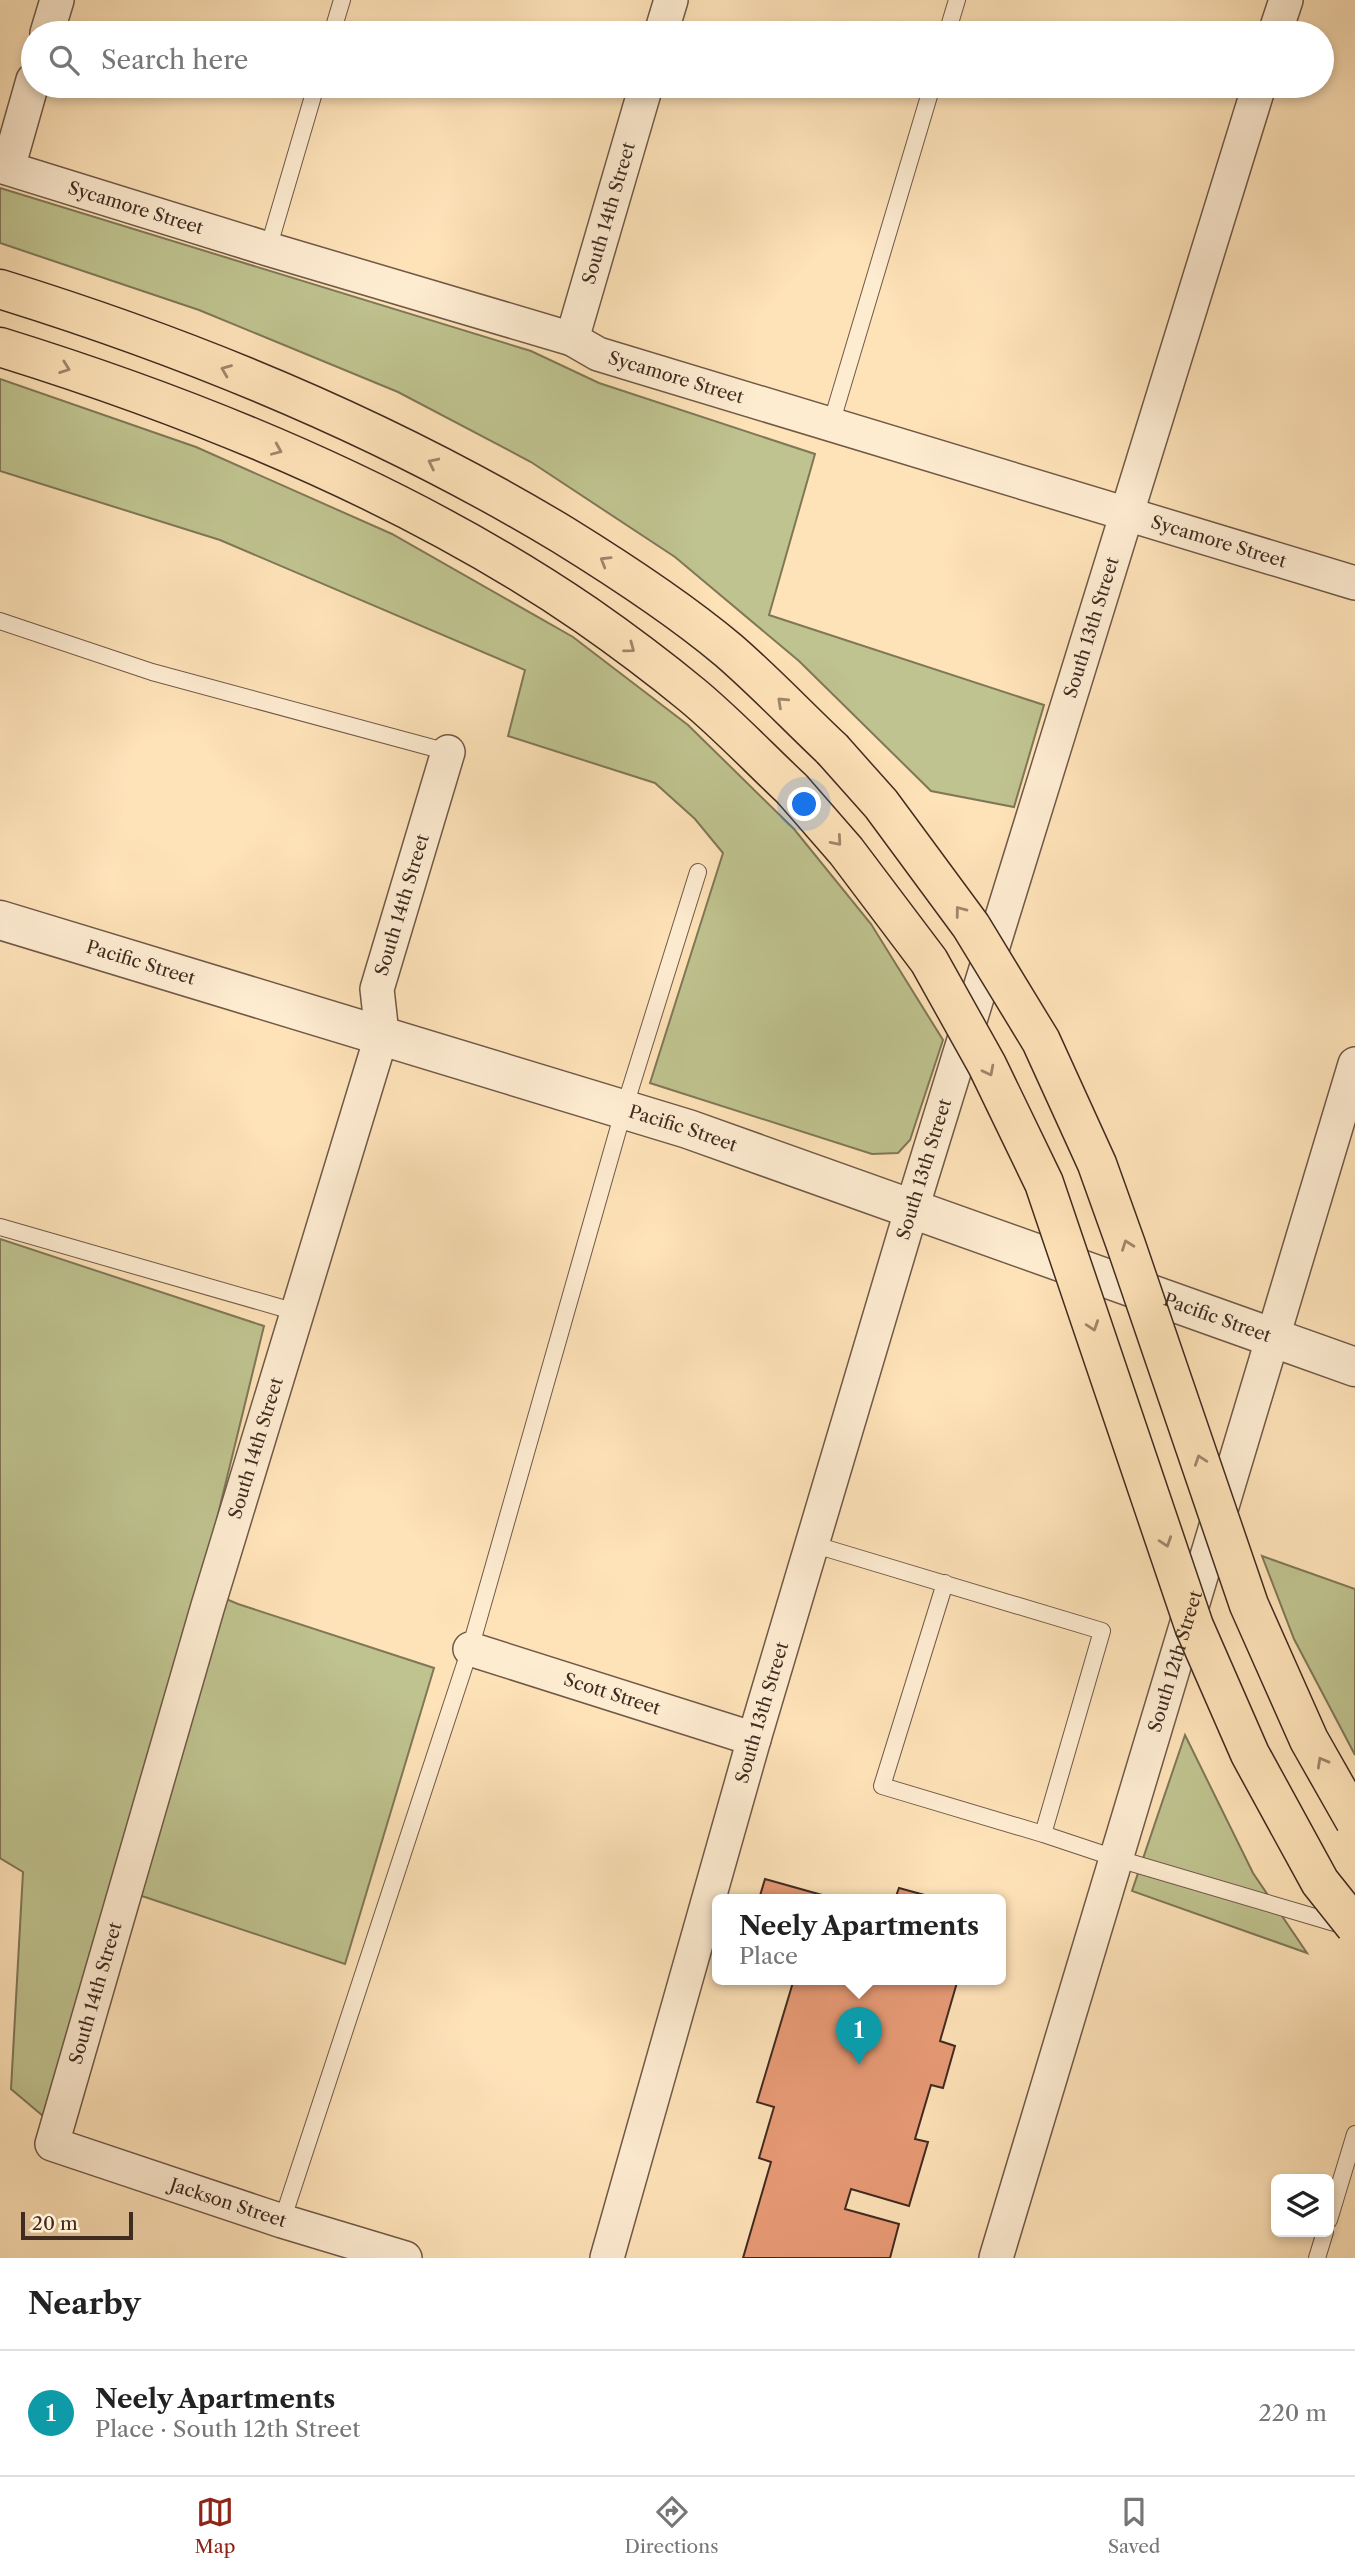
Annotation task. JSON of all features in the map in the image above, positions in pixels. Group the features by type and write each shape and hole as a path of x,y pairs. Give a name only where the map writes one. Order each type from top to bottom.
{"highway":[{"path":"0,289 67,310 223,368 372,433 494,494 620,570 727,650 832,749 881,804 971,926 1041,1041 1097,1164 1249,1605 1309,1740 1355,1821"},
{"path":"0,347 53,363 209,421 348,481 471,544 586,615 692,695 792,789 846,851 929,961 987,1065 1044,1183 1194,1626 1250,1754 1320,1882 1355,1928"}],"street":[{"path":"51,21 57,0"},
{"path":"665,21 671,0"},
{"path":"1279,21 1286,0"},
{"path":"4,167 27,98"},
{"name":"South 14th Street","path":"572,339 642,98"},
{"name":"South 13th Street","path":"607,2258 754,1739 912,1208 1255,98"},
{"name":"Sycamore Street","path":"4,167 572,339 598,354 1355,583"},
{"name":"South 14th Street","path":"52,2144 296,1312 382,1034 377,989 448,752"},
{"name":"Pacific Street","path":"0,920 701,1133 1355,1367"},
{"name":"South 12th Street","path":"996,2258 1355,1064"},
{"name":"Scott Street","path":"471,1649 754,1739"},
{"name":"Jackson Street","path":"52,2144 282,2221 405,2258"}],"lane":[{"path":"336,21 342,0"},
{"path":"951,21 957,0"},
{"path":"268,249 312,98"},
{"path":"831,424 928,98"},
{"path":"0,621 152,672 448,752"},
{"path":"282,2221 471,1649 624,1109 698,872"},
{"path":"0,1227 296,1312"},
{"path":"812,1544 1102,1631 1044,1834"},
{"path":"945,1583 882,1786 1355,1928"},
{"path":"1334,2203 1355,2134"},
{"path":"1317,2258 1323,2237"}],"green space":[{"path":"0,188 531,351 599,383 815,454 769,615 1044,705 1014,807 931,791 799,661 675,557 531,462 398,392 199,310 0,243"},
{"path":"0,379 196,447 392,534 573,637 688,725 794,829 871,924 943,1040 910,1140 898,1153 872,1154 650,1083 723,853 695,819 655,783 508,736 525,670 220,540 0,471"},
{"path":"0,1239 264,1326 200,1588 238,1604 434,1668 345,1964 111,1888 43,2116 11,2089 23,1872 0,1858"},
{"path":"1262,1556 1355,1589 1355,1755 1294,1639"},
{"path":"1185,1735 1253,1873 1307,1953 1132,1891"}],"building":[{"path":"765,1879 818,1894 760,1894"},
{"path":"899,1888 921,1894 897,1894"},
{"path":"792,1985 956,1985 940,2041 955,2046 943,2088 931,2085 915,2139 928,2142 909,2206 851,2189 845,2209 899,2224 890,2258 743,2258 771,2162 759,2158 774,2107 757,2102"}],"place":[{"name":"Neely Apartments","path":"859,2065"}]}
